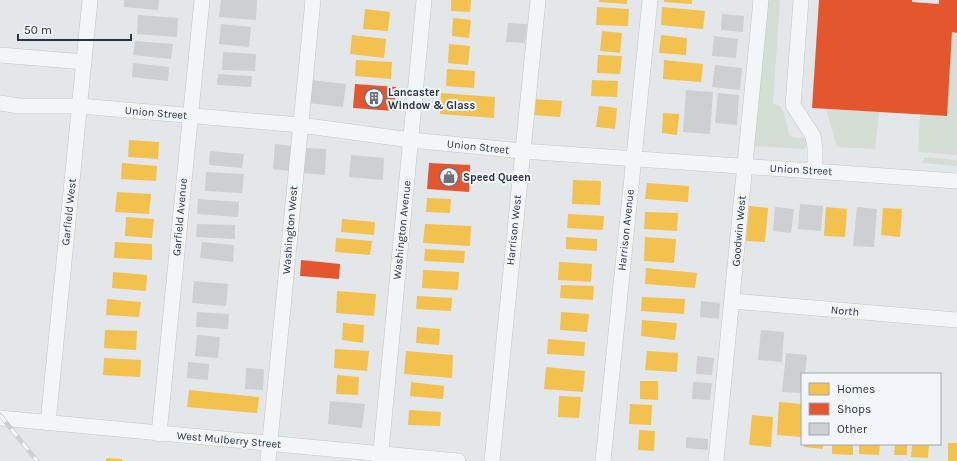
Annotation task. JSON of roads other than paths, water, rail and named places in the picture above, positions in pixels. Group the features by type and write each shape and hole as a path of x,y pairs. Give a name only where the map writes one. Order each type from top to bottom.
{"street":[{"name":"Garfield West","path":"48,423 90,0"},
{"name":"Garfield Avenue","path":"160,434 202,0"},
{"name":"Washington West","path":"268,461 313,0"},
{"name":"Washington Avenue","path":"380,457 424,0"},
{"name":"Harrison West","path":"492,461 538,0"},
{"name":"Harrison Avenue","path":"603,461 650,0"},
{"name":"Goodwin West","path":"716,461 761,0"},
{"path":"801,0 792,105 813,136 815,148 815,171"},
{"path":"0,55 84,62"},
{"name":"Union Street","path":"0,103 19,106 80,106 300,125 411,140 522,151 957,180"},
{"name":"North","path":"732,301 957,320"},
{"name":"West Mulberry Street","path":"0,418 270,443 380,457 458,461"}],"railway":[{"path":"0,415 37,461"}],"place":[{"name":"Lancaster Window & Glass","path":"374,98"},
{"name":"Speed Queen","path":"449,177"}]}
